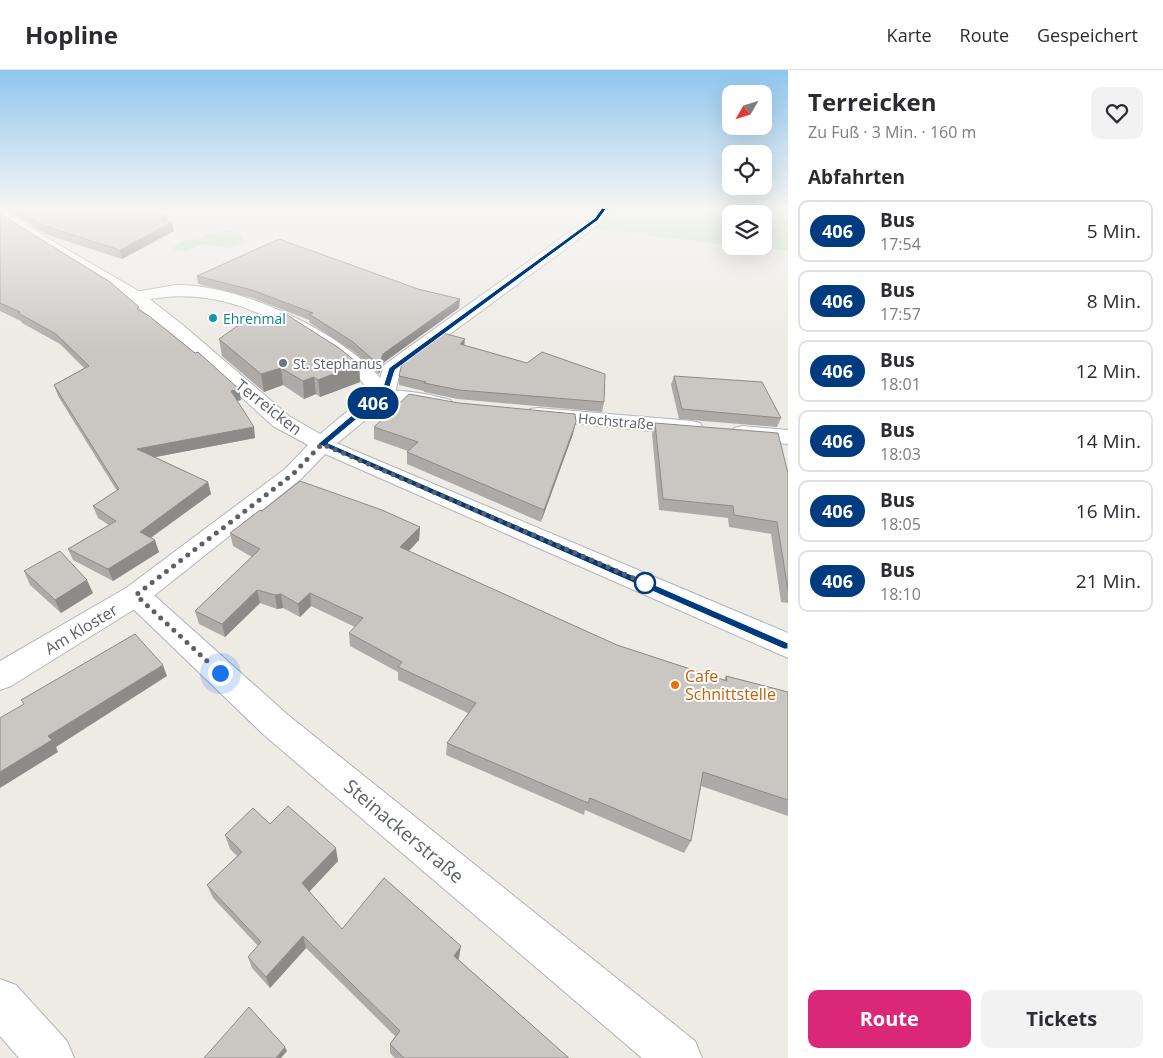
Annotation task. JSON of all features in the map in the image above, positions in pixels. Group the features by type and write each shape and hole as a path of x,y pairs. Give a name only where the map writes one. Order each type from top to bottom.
{"street":[{"name":"Terreicken","path":"67,255 136,297 178,330 281,420 322,444 788,646"},
{"path":"384,398 391,369 547,255"},
{"path":"136,297 166,291 196,292 228,297 277,315 309,333 353,363 368,376 384,398"},
{"path":"384,398 407,398 467,408"},
{"name":"Am Kloster","path":"0,677 136,595 293,474 322,444 367,407 384,398"},
{"name":"Hochstraße","path":"516,412 788,437"},
{"name":"Steinackerstraße","path":"136,595 276,725 678,1058"},
{"path":"0,1001 50,1058"}],"building":[{"path":"0,255 66,255 110,282 139,307 137,309 149,316 195,353 198,352 239,389 231,391 254,427 137,449 208,482 140,532 155,540 108,569 68,549 116,521 93,506 119,489 54,385 89,366 56,334 18,313 20,312 0,303"},
{"path":"243,255 324,255 418,289 460,299 383,354 379,365 353,342 309,314 313,313 252,290 197,276"},
{"path":"284,313 339,348 359,364 318,380 314,377 303,381 281,368 261,374 219,339 240,324"},
{"path":"443,333 465,339 460,344 527,363 542,352 605,374 604,402 459,390 399,376 402,363"},
{"path":"674,376 762,382 781,418 682,409"},
{"path":"409,394 459,403 575,414 576,422 544,510 407,452 418,442 374,427"},
{"path":"655,423 778,433 788,473 788,590 777,522 734,515 733,506 663,499"},
{"path":"300,481 382,510 420,527 400,547 617,645 727,681 726,676 788,692 788,800 703,772 691,841 590,798 588,803 447,743 476,703 398,667 402,662 349,633 363,618 310,593 298,604 281,594 275,595 257,590 222,624 195,611 260,549 230,533"},
{"path":"60,551 87,580 55,600 24,571"},
{"path":"135,634 163,665 48,736 52,740 0,772 0,718 24,704 21,700"},
{"path":"288,806 336,848 302,883 342,929 384,878 461,946 454,956 569,1058 404,1058 390,1044 400,1031 303,936 266,977 248,957 261,942 207,885 242,852 225,835 253,808 270,824"},
{"path":"249,1007 285,1047 276,1058 204,1058"}],"bus line":[{"name":"406","path":"547,255 391,369 384,398 367,407 322,444 788,646"}],"place":[{"name":"Ehrenmal","path":"213,318"},
{"name":"St. Stephanus","path":"283,363"},
{"name":"Cafe Schnittstelle","path":"675,685"}],"route":[{"path":"220,673 136,595 293,474 322,444 645,583"}]}
